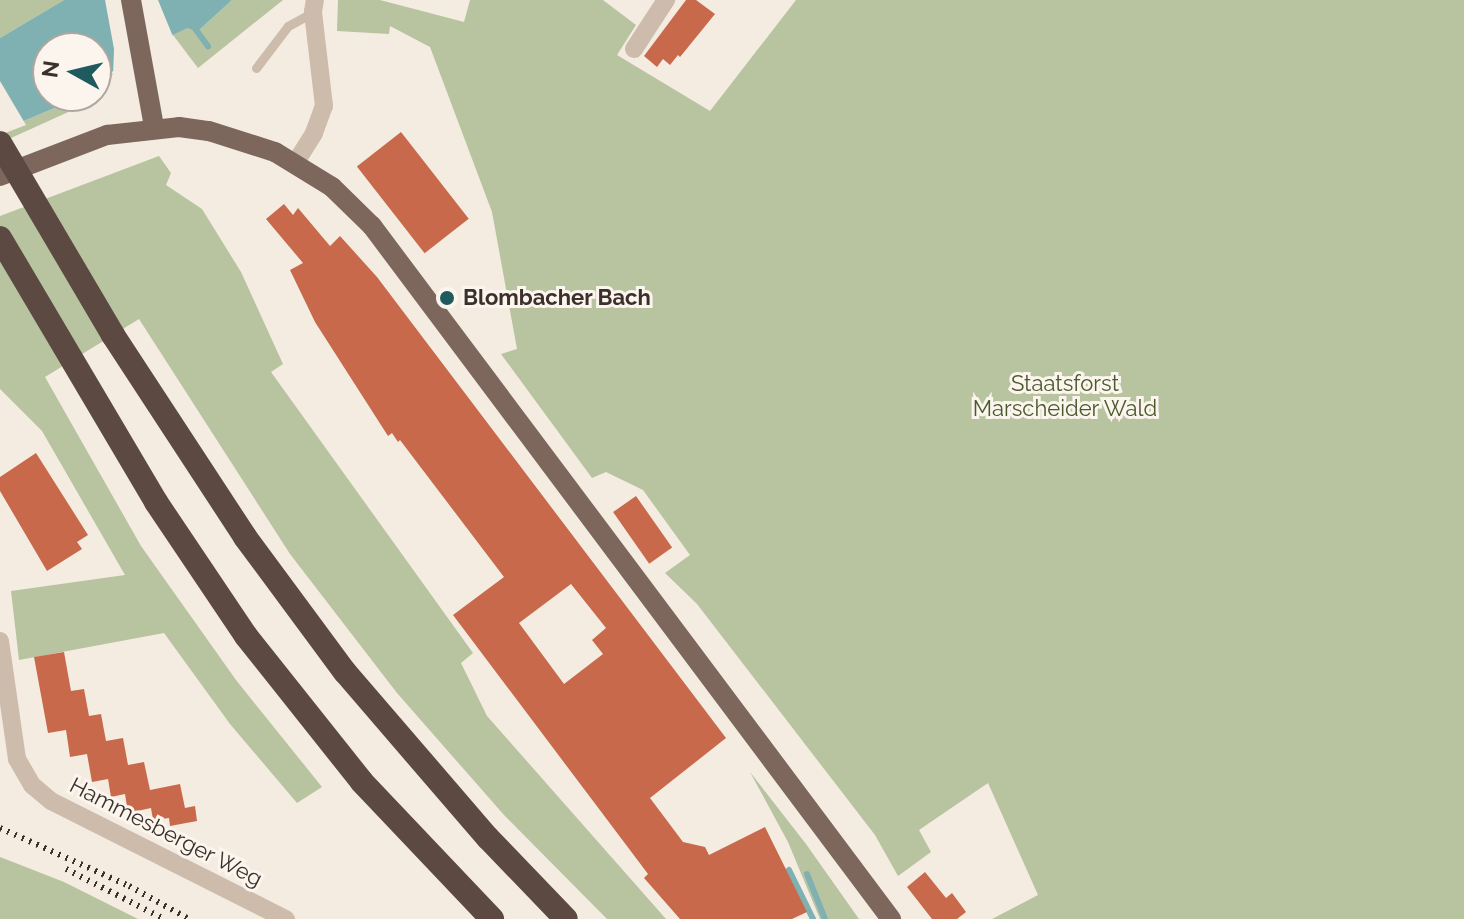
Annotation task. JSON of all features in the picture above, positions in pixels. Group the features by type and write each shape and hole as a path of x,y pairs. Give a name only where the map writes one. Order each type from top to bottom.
{"highway":[{"path":"0,143 113,335 218,498 345,672 478,827 566,919"},
{"path":"0,238 164,515 246,636 362,782 492,919"}],"main road":[{"path":"131,0 154,127"},
{"path":"0,176 107,135 154,127 209,131 296,162 332,187 372,226 891,919"}],"street":[{"path":"634,49 666,0"},
{"path":"296,162 314,133 324,106 314,6"},
{"name":"Hammesberger Weg","path":"0,641 17,759 32,785 51,801 286,919"}],"lane":[{"path":"256,68 288,26 314,6"}],"green space":[{"path":"0,0 64,0 0,38"},
{"path":"232,0 283,0 198,68 173,35 187,27 198,31"},
{"name":"Staatsforst Marscheider Wald","path":"338,0 380,0 464,22 470,0 603,0 636,25 617,55 710,111 796,0 1464,0 1464,919 992,919 1038,895 988,783 919,830 931,852 898,876 875,835 697,604 665,573 690,555 643,490 606,472 592,478 501,354 517,349 492,212 430,47 390,26 389,34 337,31"},
{"path":"45,112 68,112 0,143 0,131"},
{"path":"159,156 171,173 166,185 202,209 241,272 283,364 271,372 473,653 461,663 487,716 666,919 607,919 504,815 397,693 290,554 139,319 45,377 141,546 236,680 322,787 297,803 230,724 164,633 19,660 11,591 125,575 42,431 0,389 0,216"},
{"path":"750,772 859,919 820,919 788,842"},
{"path":"0,857 64,882 138,919 0,919"}],"water":[{"path":"64,0 232,0 198,31 187,28 112,72 112,32 32,32 32,112 45,112 0,131 0,38"}],"pier":[{"path":"105,0 158,0 174,39 113,76 111,32"},
{"path":"0,81 26,125 0,135"}],"building":[{"path":"686,0 696,0 715,14 680,57 678,55 670,65 663,59 657,67 644,56"},
{"path":"401,132 469,219 425,253 357,166"},
{"path":"284,204 293,215 298,208 330,246 340,236 377,277 726,738 650,798 683,842 705,847 709,855 765,827 807,912 792,919 680,919 644,878 648,874 453,615 504,577 400,440 398,442 392,433 388,436 315,322 290,270 303,263 266,219","holes":["571,584 606,628 592,640 603,654 564,684 519,623"]},
{"path":"36,453 88,535 77,542 82,549 47,571 0,491 0,477"},
{"path":"636,496 672,548 649,564 613,512"},
{"path":"64,652 71,691 84,689 89,716 101,714 106,741 123,738 128,765 144,762 150,790 180,784 185,808 195,806 197,821 170,826 169,818 153,820 151,808 128,813 125,794 111,797 108,779 92,782 87,754 70,757 66,730 48,733 34,657"},
{"path":"925,872 946,898 952,893 966,912 957,919 932,919 907,887"}],"waterway":[{"path":"194,27 208,46"},
{"path":"789,870 813,919"},
{"path":"807,874 825,919"}],"railway":[{"path":"0,828 129,886 189,919"},
{"path":"66,869 164,919"}],"place":[{"name":"Blombacher Bach","path":"447,298"}]}
